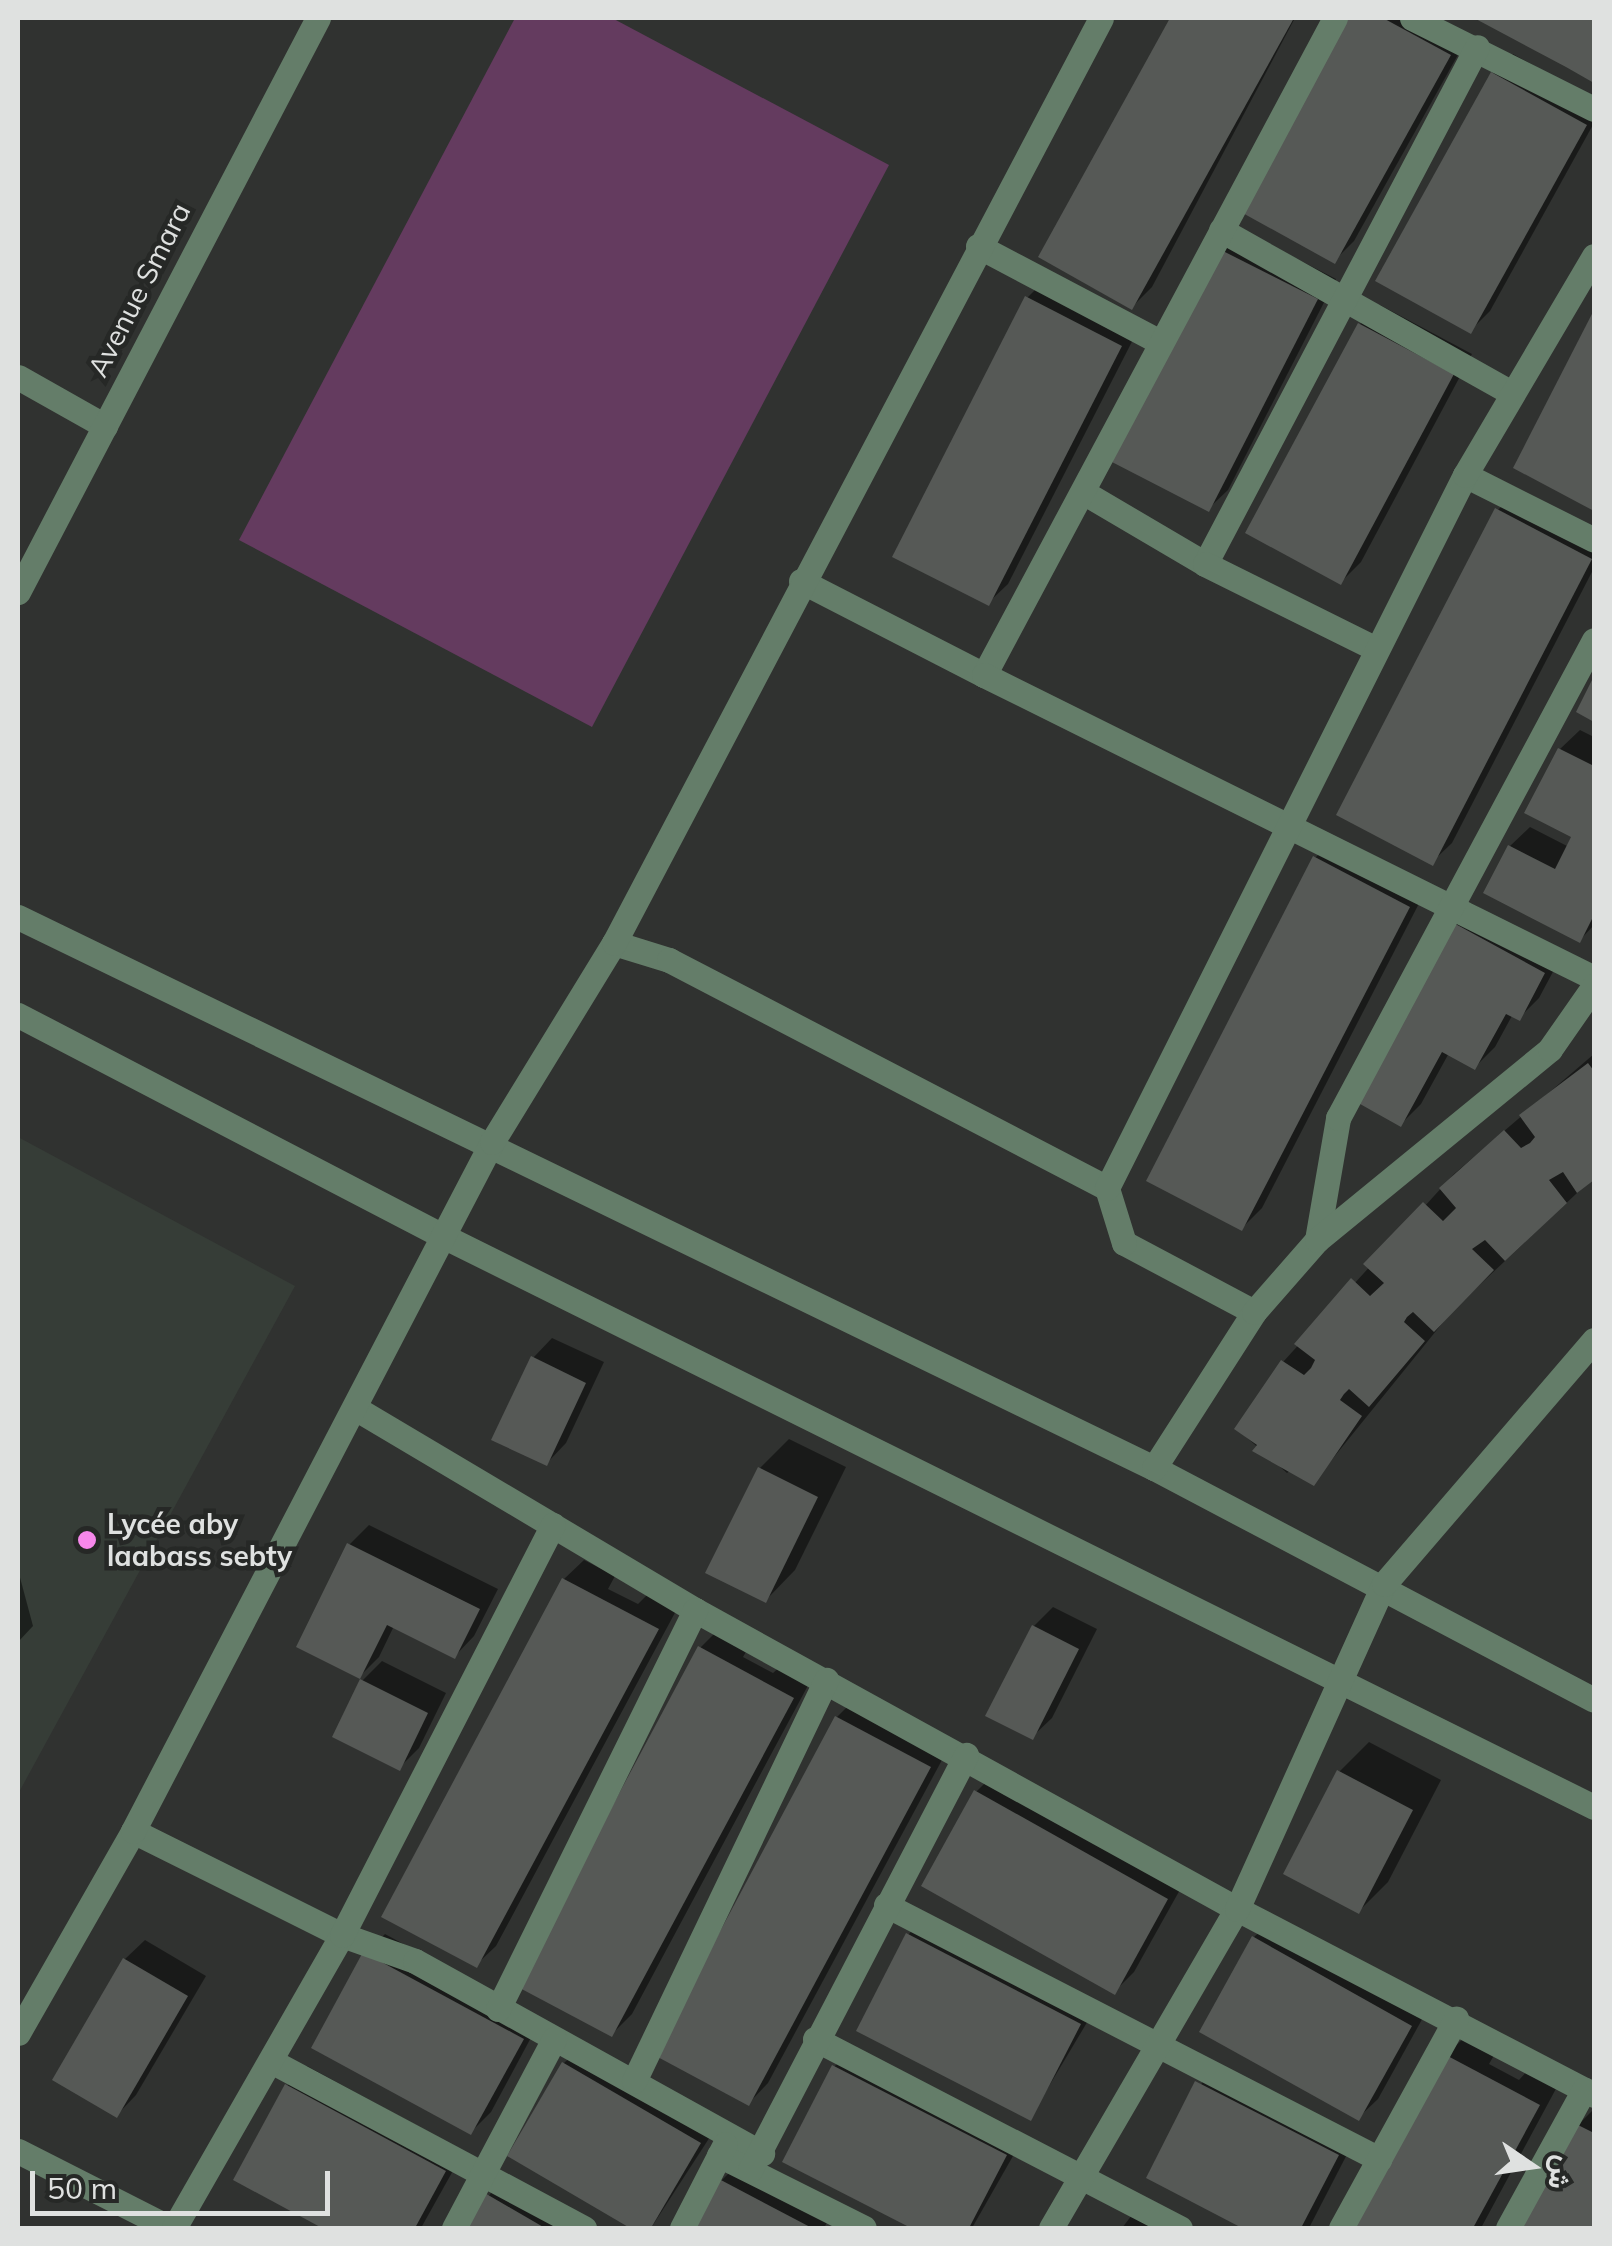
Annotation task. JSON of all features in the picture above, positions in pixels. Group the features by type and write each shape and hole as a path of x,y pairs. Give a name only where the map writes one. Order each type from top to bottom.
{"street":[{"name":"Avenue Smara","path":"18,592 318,18"},
{"path":"18,2033 132,1831 492,1142 614,942 800,581 1101,18"},
{"path":"984,675 1335,18"},
{"path":"1412,18 1594,109"},
{"path":"1204,564 1476,48"},
{"path":"1221,230 1344,303 1511,393"},
{"path":"978,246 1160,342"},
{"path":"1254,1312 1124,1243 1107,1188 1286,823 1466,475 1594,256"},
{"path":"18,378 105,426"},
{"path":"1466,475 1594,540"},
{"path":"1083,492 1204,564 1376,649"},
{"path":"800,581 1453,904 1592,997 1550,1049 1317,1240 1254,1312 1154,1468"},
{"path":"1317,1240 1338,1118 1594,640"},
{"path":"18,918 492,1142 1154,1468 1384,1584 1594,1700"},
{"path":"614,942 669,960 1107,1188"},
{"path":"18,1015 443,1236 1594,1807"},
{"path":"1051,2228 1078,2174 1237,1909 1338,1678 1384,1584 1594,1340"},
{"path":"355,1408 694,1610 966,1756 1237,1909 1456,2019 1590,2092 1508,2228"},
{"path":"18,2150 172,2228 342,1935 552,1525"},
{"path":"498,2009 694,1610"},
{"path":"634,2081 826,1680"},
{"path":"756,2162 815,2038 966,1756"},
{"path":"132,1831 342,1935 415,1960 634,2081 724,2145 854,2226"},
{"path":"886,1905 1379,2159"},
{"path":"1341,2228 1456,2019"},
{"path":"815,2038 1180,2228"},
{"path":"454,2228 554,2040"},
{"path":"270,2062 486,2172 584,2228"},
{"path":"682,2228 724,2145"}],"shaded area":[{"path":"515,18 612,18 889,165 592,727 239,540"},
{"name":"Lycée aby laabass sebty","path":"18,1137 295,1286 18,1794"}],"building":[{"path":"1170,18 1294,18 1132,310 1038,257"},
{"path":"1347,18 1383,18 1451,55 1335,264 1239,211"},
{"path":"1474,18 1594,18 1594,83 1566,67"},
{"path":"1491,72 1587,125 1471,334 1375,281"},
{"path":"1221,250 1318,299 1209,512 1112,462"},
{"path":"1025,296 1122,346 989,606 892,557"},
{"path":"1594,310 1594,511 1513,468"},
{"path":"1358,323 1454,374 1341,585 1245,533"},
{"path":"1495,508 1592,559 1433,866 1336,815"},
{"path":"1594,676 1594,722 1576,712"},
{"path":"1558,748 1594,766 1594,915 1580,943 1483,893 1508,845 1555,869 1571,837 1524,813"},
{"path":"1313,856 1410,907 1242,1231 1146,1181"},
{"path":"1450,921 1545,973 1520,1021 1506,1014 1475,1070 1442,1052 1401,1127 1353,1100"},
{"path":"1588,1063 1594,1071 1594,1180 1577,1193 1563,1172 1549,1180 1567,1203 1505,1261 1485,1240 1472,1249 1494,1270 1434,1332 1413,1312 1407,1317 1404,1322 1425,1341 1369,1407 1349,1389 1344,1394 1340,1400 1362,1416 1314,1486 1252,1451 1257,1445 1234,1429 1281,1360 1304,1375 1315,1360 1294,1344 1351,1278 1370,1296 1384,1283 1363,1264 1423,1202 1443,1221 1456,1208 1439,1188 1504,1130 1521,1148 1530,1143 1535,1137 1519,1115"},
{"path":"531,1356 586,1383 547,1466 491,1440"},
{"path":"758,1467 818,1497 766,1603 705,1573"},
{"path":"347,1543 480,1609 455,1659 387,1625 360,1679 296,1647"},
{"path":"562,1578 659,1629 477,1968 381,1917"},
{"path":"1032,1625 1079,1649 1033,1740 985,1716"},
{"path":"698,1646 794,1698 612,2037 516,1986"},
{"path":"360,1679 428,1713 400,1771 332,1737"},
{"path":"835,1716 931,1767 749,2106 654,2055"},
{"path":"1337,1770 1413,1810 1359,1914 1283,1874"},
{"path":"974,1790 1168,1899 1115,1995 921,1886"},
{"path":"906,1933 1081,2024 1031,2121 856,2031"},
{"path":"1252,1936 1412,2026 1359,2121 1199,2032"},
{"path":"363,1952 524,2039 471,2135 311,2048"},
{"path":"123,1958 188,1996 117,2118 52,2080"},
{"path":"1444,2054 1540,2105 1473,2228 1349,2228"},
{"path":"562,2062 701,2143 651,2228 630,2228 507,2156"},
{"path":"832,2065 1007,2155 969,2228 911,2228 782,2162"},
{"path":"1195,2081 1339,2155 1301,2228 1242,2228 1146,2178"},
{"path":"285,2084 446,2171 415,2228 322,2228 233,2180"},
{"path":"1576,2124 1594,2133 1594,2228 1519,2228"},
{"path":"719,2179 812,2228 693,2228"},
{"path":"483,2192 545,2228 462,2228"}],"place":[{"name":"Lycée aby laabass sebty","path":"87,1540"}]}
